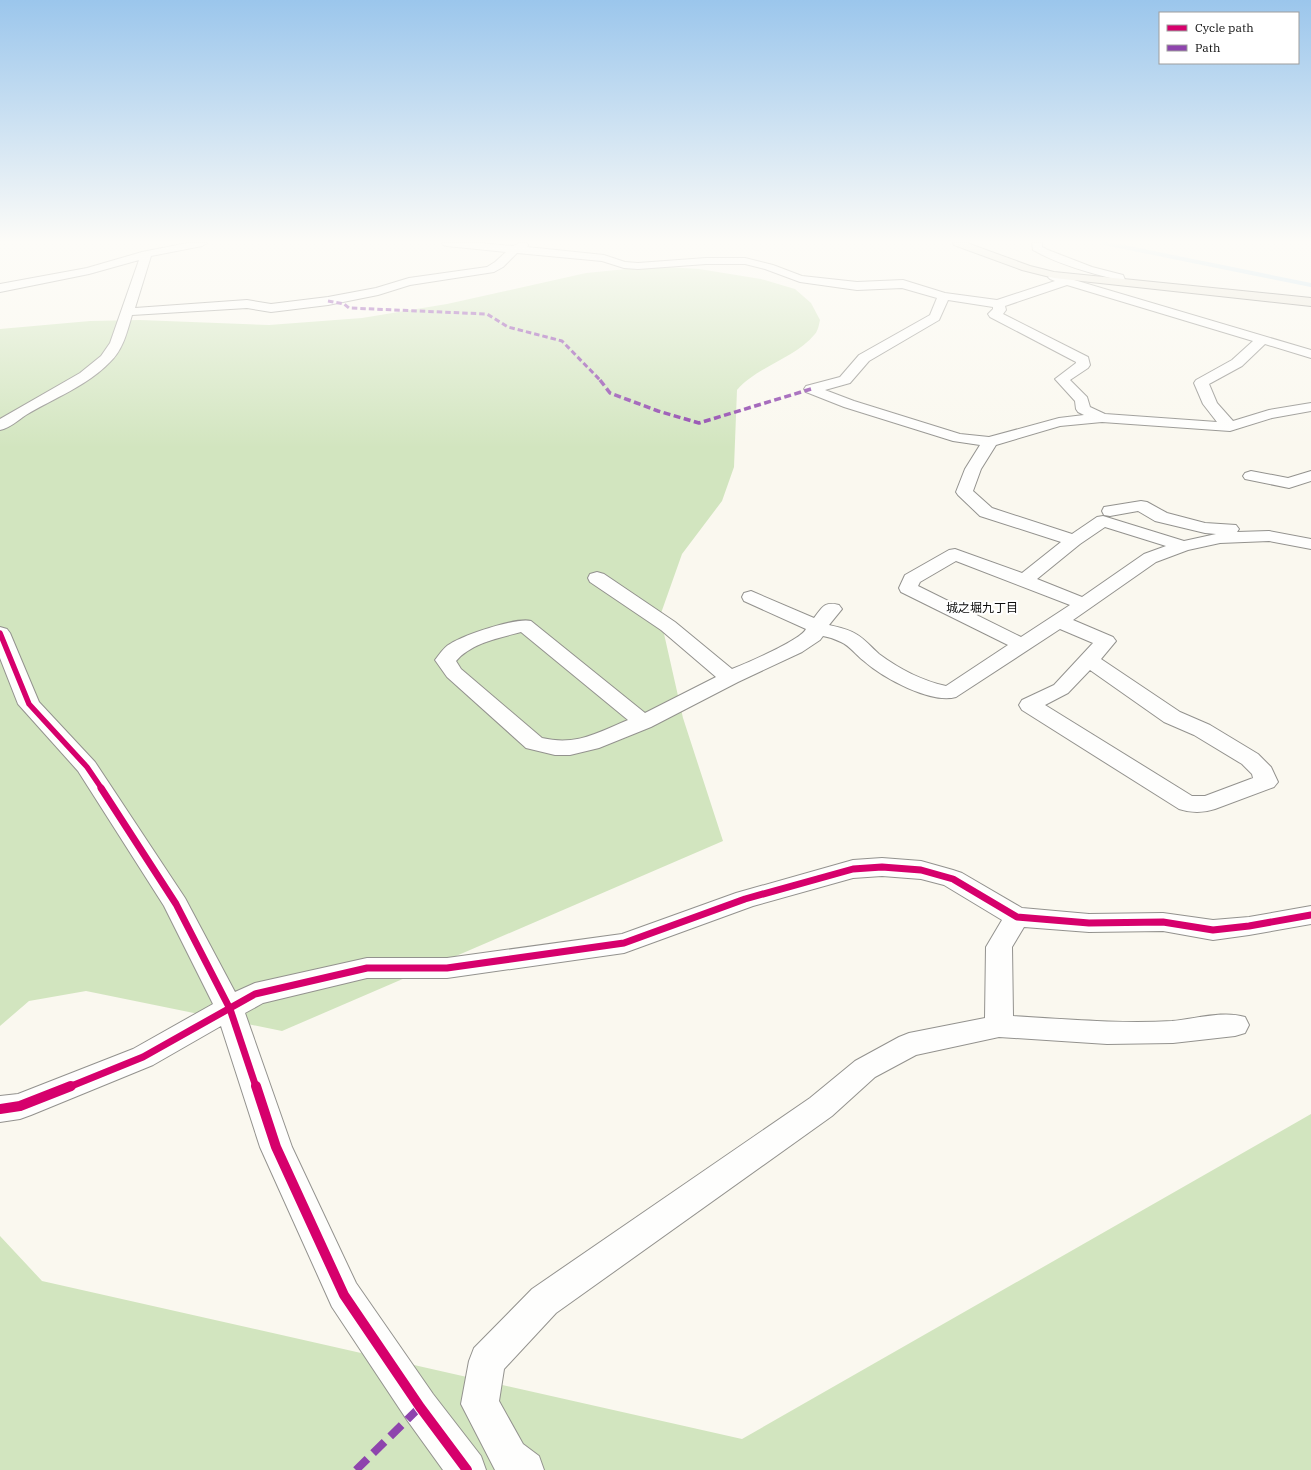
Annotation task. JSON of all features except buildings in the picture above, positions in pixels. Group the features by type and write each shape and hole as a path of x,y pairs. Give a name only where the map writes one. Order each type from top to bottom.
{"street":[{"path":"0,426 21,412 85,376 106,359 117,343 127,312 133,312"},
{"path":"937,312 935,317 864,358 845,380 811,389 849,404 958,438 990,442 1059,422 1102,418 1230,427 1269,414 1311,407"},
{"path":"998,312 994,314 1083,360 1083,365 1062,379 1082,400 1083,409 1102,418"},
{"path":"1170,312 1311,354"},
{"path":"1230,427 1210,404 1201,383 1237,363 1263,339"},
{"path":"990,442 973,469 964,492 986,512 1074,540"},
{"path":"1251,476 1289,483 1311,476"},
{"path":"1110,511 1141,506 1161,517 1183,523 1205,528 1260,530 1269,536"},
{"path":"1024,581 1074,540 1103,521 1183,546"},
{"path":"751,597 858,644 871,658 892,672 930,689 949,693 1084,604 1150,558 1183,546 1220,538 1269,536 1311,544"},
{"path":"1022,645 908,588 912,579 955,554 1084,604"},
{"path":"597,578 668,626 730,678"},
{"path":"730,678 794,648 813,636 817,626 832,609"},
{"path":"1058,621 1106,641 1088,659 1061,689 1030,705 1187,804 1207,804 1266,782 1263,772 1250,759 1202,730 1172,717 1088,659"},
{"path":"644,722 524,625 485,636 456,648 445,660 454,673 534,742 555,748 570,748 591,743 644,722 741,673 730,678"},
{"path":"0,633 29,704 87,767 176,904 230,1009 276,1147 344,1295 420,1407 467,1470"},
{"path":"0,1109 20,1106 143,1057 255,994 367,968 447,968 624,943 745,899 853,869 882,868 921,870 953,879 1017,917 1089,923 1162,922 1214,930 1249,926 1311,915"},
{"path":"999,1026 999,947 1017,917"},
{"path":"525,1470 509,1458 480,1404 487,1361 544,1301 821,1107 865,1069 909,1044 999,1026 1108,1034 1173,1032 1235,1025"}],"green space":[{"path":"401,312 816,312 820,320 818,327 816,333 806,343 797,350 765,368 737,390 734,467 722,501 682,554 660,616 683,718 723,841 282,1031 86,991 29,1001 0,1026 0,329 90,321 140,320 269,325 362,318"},
{"path":"1311,1114 1311,1470 0,1470 0,1236 42,1281 742,1439"}],"marked path":[{"path":"432,312 487,314 508,327 562,341 603,383 610,393 658,411 699,423 811,389"},
{"path":"356,1470 420,1407"}],"cycle path":[{"path":"0,633 29,704 87,767 176,904 230,1009 276,1147 344,1295 420,1407 467,1470"},
{"path":"0,1109 20,1106 143,1057 255,994 367,968 447,968 624,943 745,899 853,869 882,867 921,870 953,879 1017,917 1089,923 1163,922 1213,930 1249,926 1311,915"}],"district":[{"name":"城之堀九丁目","path":"982,607"}]}
